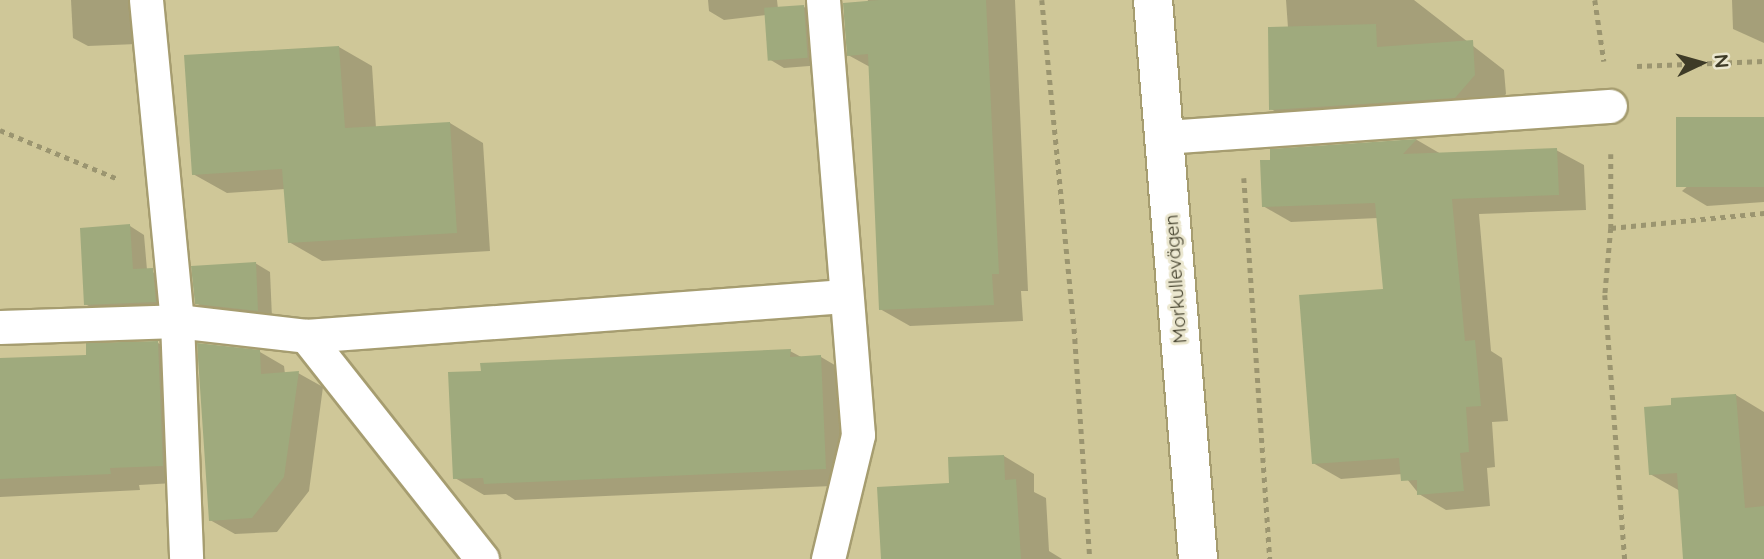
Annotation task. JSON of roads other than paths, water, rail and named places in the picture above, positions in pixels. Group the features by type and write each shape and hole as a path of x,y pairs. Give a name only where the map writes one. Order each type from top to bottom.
{"street":[{"name":"Morkullevägen","path":"1153,0 1198,559"}],"lane":[{"path":"146,0 168,200 177,321 186,559"},
{"path":"823,0 858,435 828,559"},
{"path":"1164,137 1610,106"},
{"path":"0,327 177,321 306,336 845,296"},
{"path":"306,336 482,559"}]}
